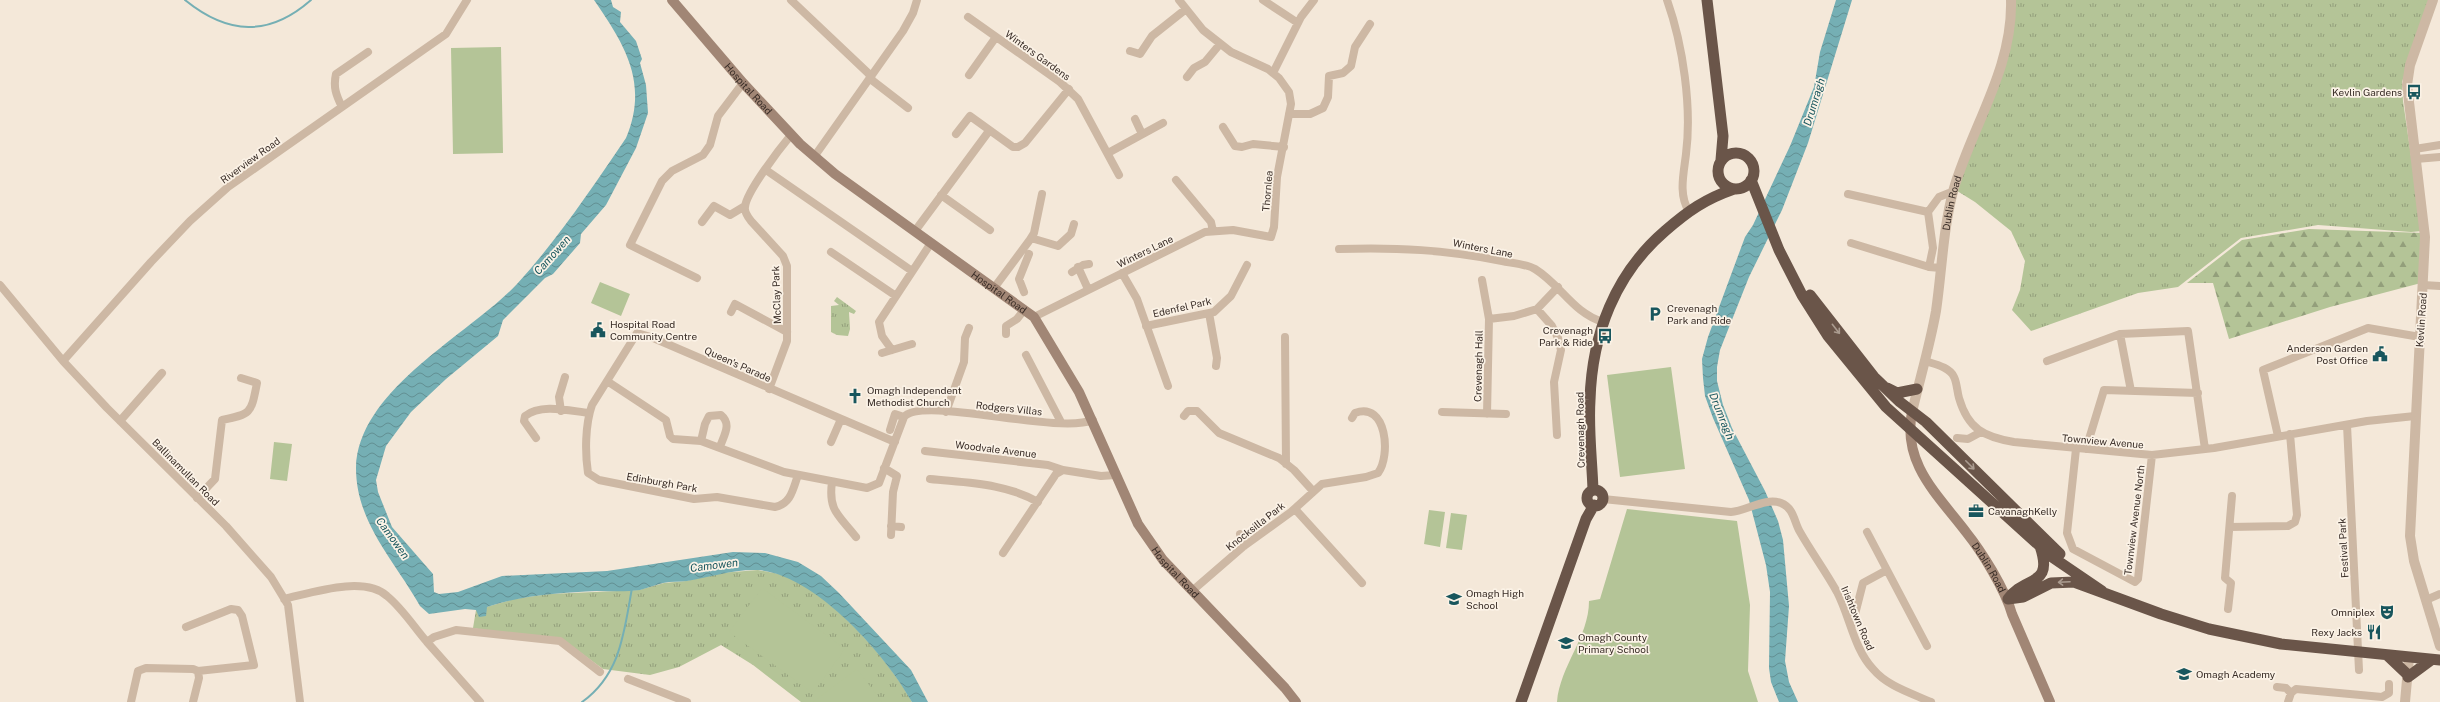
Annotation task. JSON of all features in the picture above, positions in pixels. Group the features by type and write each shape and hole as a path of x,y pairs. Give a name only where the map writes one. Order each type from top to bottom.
{"highway":[{"path":"1707,0 1723,136 1721,160 1718,168 1719,177 1723,184 1743,185 1757,198 1779,250 1802,295 1828,336 1886,407 2040,545 2076,574 2102,591"},
{"path":"1723,136 1730,149 1736,153 1744,155 1752,163 1753,174 1743,185"},
{"path":"1721,160 1727,155 1736,153"},
{"path":"1709,197 1719,177"},
{"name":"Crevenagh Road","path":"1593,490 1590,399 1595,357 1603,322 1628,270 1651,243 1689,210 1709,197 1743,185"},
{"path":"1786,264 1882,386 1911,415 1926,422 2046,540 2076,574"},
{"path":"1882,386 1897,393 1917,389"},
{"path":"1521,702 1586,518 1594,506 1601,503 1603,498 1600,492 1593,490 1589,493 1587,498 1589,503 1594,506"},
{"path":"2008,599 2013,591 2037,580 2043,573 2045,559 2040,545"},
{"path":"2008,599 2023,597 2051,583 2074,582 2102,591 2161,614 2209,629 2281,644 2429,661"},
{"path":"2388,656 2408,676 2429,661"}],"main road":[{"name":"Hospital Road","path":"672,0 743,83 814,157 1034,316 1079,392 1093,420 1115,475 1138,524 1163,560 1285,688 1296,702"},
{"name":"Dublin Road","path":"1911,415 1912,444 1916,464 1926,483 1967,533 2008,599 2012,614 2050,702"}],"street":[{"name":"Riverview Road","path":"63,361 151,262 205,207 238,180 446,34 467,0"},
{"path":"791,0 870,76 908,108"},
{"path":"814,157 903,31 913,13 917,0"},
{"name":"Thornlea","path":"1179,0 1203,30 1231,52 1273,73 1289,92 1291,104 1284,147 1277,177 1274,227 1272,236"},
{"path":"1263,0 1298,23"},
{"path":"1273,73 1298,23 1314,0"},
{"path":"1667,0 1676,27 1684,70 1689,133 1683,199 1689,210"},
{"name":"Dublin Road","path":"1911,415 1925,361 1935,312 1954,191 1976,126 2002,64 2008,43 2011,0"},
{"name":"Kevlin Road","path":"2433,0 2410,65 2407,85 2425,228 2410,540 2426,600 2440,643"},
{"path":"1130,51 1140,54 1152,36 1186,9"},
{"name":"Winters Gardens","path":"968,16 1068,89 1078,99 1119,175"},
{"path":"1289,114 1310,114 1323,108 1328,97 1329,76 1343,73 1352,66 1355,47 1370,24"},
{"name":"Winters Gardens","path":"969,75 996,37"},
{"path":"1187,77 1194,68 1205,62 1220,44"},
{"path":"342,107 335,94 333,84 336,74 368,52"},
{"path":"697,278 630,245 662,181 672,171 703,155 710,145 718,116 743,83"},
{"name":"Winters Gardens","path":"989,131 1013,147 1018,147 1025,143 1068,89"},
{"path":"915,231 989,131 970,116 956,134"},
{"path":"1135,119 1142,134"},
{"path":"1108,153 1163,123"},
{"path":"1223,126 1235,146 1242,148 1253,144 1284,147"},
{"path":"702,222 714,206 730,215 745,206 766,170 792,135"},
{"path":"2416,154 2440,145"},
{"path":"2416,154 2440,157"},
{"path":"766,170 912,271"},
{"path":"1176,180 1211,222 1213,231"},
{"path":"1929,267 1934,248 1928,212 1939,198 1954,191"},
{"path":"994,288 1031,238 1042,194"},
{"path":"1848,194 1928,212"},
{"path":"941,195 990,230"},
{"name":"McClay Park","path":"745,206 746,215 783,256 787,266 787,341 770,389"},
{"path":"1031,238 1058,246 1071,234 1074,224"},
{"name":"Winters Lane","path":"1034,316 1088,289 1213,231 1233,230 1272,236"},
{"path":"892,350 882,336 879,322 931,243"},
{"path":"1851,243 1929,267 1941,268"},
{"name":"Winters Lane","path":"1339,249 1396,247 1455,252 1533,268 1558,286 1581,312 1603,322"},
{"path":"831,252 896,296"},
{"path":"1024,292 1019,279 1030,254"},
{"path":"1088,289 1075,269 1089,264"},
{"path":"1010,265 1022,270"},
{"name":"Edenfel Park","path":"1146,326 1209,313 1223,305 1231,296 1247,265"},
{"name":"Edenfel Park","path":"1122,273 1137,299 1168,386"},
{"name":"Crevenagh Hall","path":"1482,280 1489,319 1487,414"},
{"name":"Ballinamullan Road","path":"0,285 63,361 120,421 226,526 271,577 284,599 289,613 300,702"},
{"path":"2423,285 2440,286"},
{"path":"1557,435 1554,382 1561,350 1558,338 1552,326 1537,309 1558,286"},
{"path":"731,312 735,304 787,332"},
{"name":"Crevenagh Hall","path":"1489,319 1514,316 1537,309"},
{"path":"1006,334 1006,326 1017,319 1024,310"},
{"path":"1209,313 1217,358 1216,366"},
{"path":"946,412 964,362 966,338 969,328"},
{"path":"2278,436 2263,370 2368,328 2420,337"},
{"path":"2047,360 2120,334 2188,331 2205,449"},
{"name":"Queen's Parade","path":"589,413 637,333 651,337 895,442"},
{"path":"2120,334 2130,391"},
{"path":"1285,337 1286,464"},
{"path":"882,353 912,344"},
{"path":"1026,355 1060,422"},
{"name":"Townview Avenue","path":"1925,361 1944,367 1954,376 1964,412 1981,432 2000,440 2076,449 2152,455 2205,449 2347,425 2415,416"},
{"path":"120,421 162,374"},
{"path":"561,411 559,397 565,377"},
{"path":"197,498 215,479 222,420 244,415 252,407 257,383 241,378"},
{"path":"607,381 666,420 670,436 673,439 701,441 798,475 832,482 873,487 879,483 904,417"},
{"path":"2086,449 2102,392 2108,390 2198,393"},
{"path":"536,438 524,421 525,416 531,410 589,413"},
{"name":"Rodgers Villas","path":"890,430 895,414 904,417 908,412 916,410 1060,422 1085,423 1093,420"},
{"path":"1184,416 1188,411 1197,411 1219,433 1232,440 1249,444 1286,464 1313,491"},
{"name":"Knocksilla Park","path":"1192,592 1244,546 1294,509 1322,484 1366,477 1378,473 1384,459 1382,423 1378,417 1360,411 1355,413 1352,418"},
{"name":"Crevenagh Hall","path":"1442,412 1506,414"},
{"name":"Edinburgh Park","path":"589,413 586,462 588,473 599,480 694,499 717,497 775,507 783,505 790,498 798,475"},
{"path":"701,441 705,424 709,416 721,415 727,420 728,424 720,448"},
{"path":"831,442 841,419"},
{"name":"Festival Park","path":"2347,425 2359,670"},
{"path":"1957,438 1968,438 1981,432"},
{"path":"2230,528 2288,526 2295,522 2297,515 2290,434"},
{"name":"Townview Avenue North","path":"2076,449 2067,533 2072,548 2135,582 2138,580 2152,455"},
{"name":"Woodvale Avenue","path":"926,451 1048,465 1063,470 1101,476 1115,475"},
{"path":"884,468 897,476 893,492 891,530 902,527"},
{"path":"1003,553 1056,474 1063,470"},
{"path":"930,478 1017,491 1038,502"},
{"path":"832,482 830,500 833,508 856,537"},
{"path":"2228,609 2231,583 2225,578 2232,496"},
{"name":"Irishtown Road","path":"1603,498 1720,511 1740,511 1772,501 1780,503 1794,515 1799,531 1837,593 1865,660 1879,676 1931,702"},
{"name":"Knocksilla Park","path":"1294,509 1362,582"},
{"path":"1867,532 1927,646"},
{"path":"1240,534 1244,546"},
{"path":"1852,626 1863,583 1887,570"},
{"path":"284,599 348,586 369,586 387,595 431,640 480,702"},
{"path":"2426,600 2440,594"},
{"path":"131,702 138,671 146,668 193,669 198,672 254,665 242,616 238,610 231,609 186,627"},
{"path":"431,640 456,630 560,641 600,672"},
{"path":"2405,702 2409,658"},
{"path":"193,702 199,678 198,672"},
{"path":"628,679 687,702"},
{"path":"2288,702 2291,693 2296,689 2382,697 2388,693 2390,684"},
{"path":"2276,687 2286,688 2291,693"}],"green space":[{"path":"2011,0 2430,0 2402,82 2403,101 2422,231 2411,232 2318,225 2241,238 2178,287 2138,293 2031,331 2012,310 2020,290 2025,261 2011,231 1975,202 1954,189 2002,64"},
{"path":"501,47 503,153 453,154 451,48"},
{"path":"2309,229 2423,233 2421,283 2330,307 2229,339 2213,283 2187,283 2242,240"},
{"path":"600,282 630,294 621,316 591,303"},
{"path":"837,297 856,311 854,314 849,312 850,329 848,336 837,335 831,332 831,306 839,305 834,301"},
{"path":"1671,367 1685,469 1620,477 1607,375"},
{"path":"274,442 292,444 287,481 270,479"},
{"path":"1627,509 1737,521 1750,605 1748,671 1758,702 1557,702 1563,676 1584,627 1588,614 1589,601 1600,599"},
{"path":"1429,510 1445,512 1440,547 1424,544"},
{"path":"1451,513 1467,515 1462,550 1446,548"},
{"path":"758,570 783,575 797,581 829,603 876,651 912,702 801,702 753,665 721,645 679,667 650,675 603,669 573,647 473,628 476,610 514,599 549,594 639,590 664,583 686,581 720,573"},
{"path":"762,588 845,649 813,693 729,632"},
{"path":"857,669 882,702 813,702"}],"water":[{"name":"Camowen","path":"594,0 611,0 613,7 621,12 620,22 636,41 642,59 640,63 646,85 648,113 636,148 606,205 581,234 580,243 553,274 545,278 503,320 498,336 446,379 411,412 386,446 376,480 378,492 392,527 433,574 434,592 439,594 458,592 502,576 607,571 733,552 765,553 798,562 821,576 839,593 911,670 928,702 912,702 885,662 847,620 825,601 802,586 780,575 758,570 749,570 687,581 666,582 640,590 541,595 487,607 486,616 479,617 476,610 465,609 429,614 420,606 370,524 362,506 356,468 362,440 375,413 395,389 419,366 517,284 561,231 626,138 632,118 635,100 634,82 624,49"},
{"name":"Drumragh","path":"1836,0 1852,0 1808,143 1782,210 1749,277 1720,350 1717,367 1717,381 1723,405 1732,428 1765,491 1778,521 1783,540 1789,606 1785,661 1789,682 1798,702 1779,702 1771,682 1769,668 1770,592 1766,565 1749,500 1713,418 1705,396 1702,359 1708,337 1745,237 1753,225 1790,146 1814,87 1820,52"}],"waterway":[{"path":"185,0 201,12 217,20 233,25 248,27 280,21 311,0"},
{"path":"582,702 595,691 605,679 613,665 623,636 632,588"}],"place":[{"name":"Kevlin Gardens","path":"2414,92"},
{"name":"Crevenagh Park and Ride","path":"1655,314"},
{"name":"Hospital Road Community Centre","path":"598,330"},
{"name":"Crevenagh Park & Ride","path":"1605,336"},
{"name":"Anderson Garden Post Office","path":"2380,354"},
{"name":"Omagh Independent Methodist Church","path":"855,396"},
{"name":"CavanaghKelly","path":"1976,511"},
{"name":"Omagh High School","path":"1454,599"},
{"name":"Omniplex","path":"2387,612"},
{"name":"Rexy Jacks","path":"2374,632"},
{"name":"Omagh County Primary School","path":"1566,643"},
{"name":"Omagh Academy","path":"2184,674"}]}
